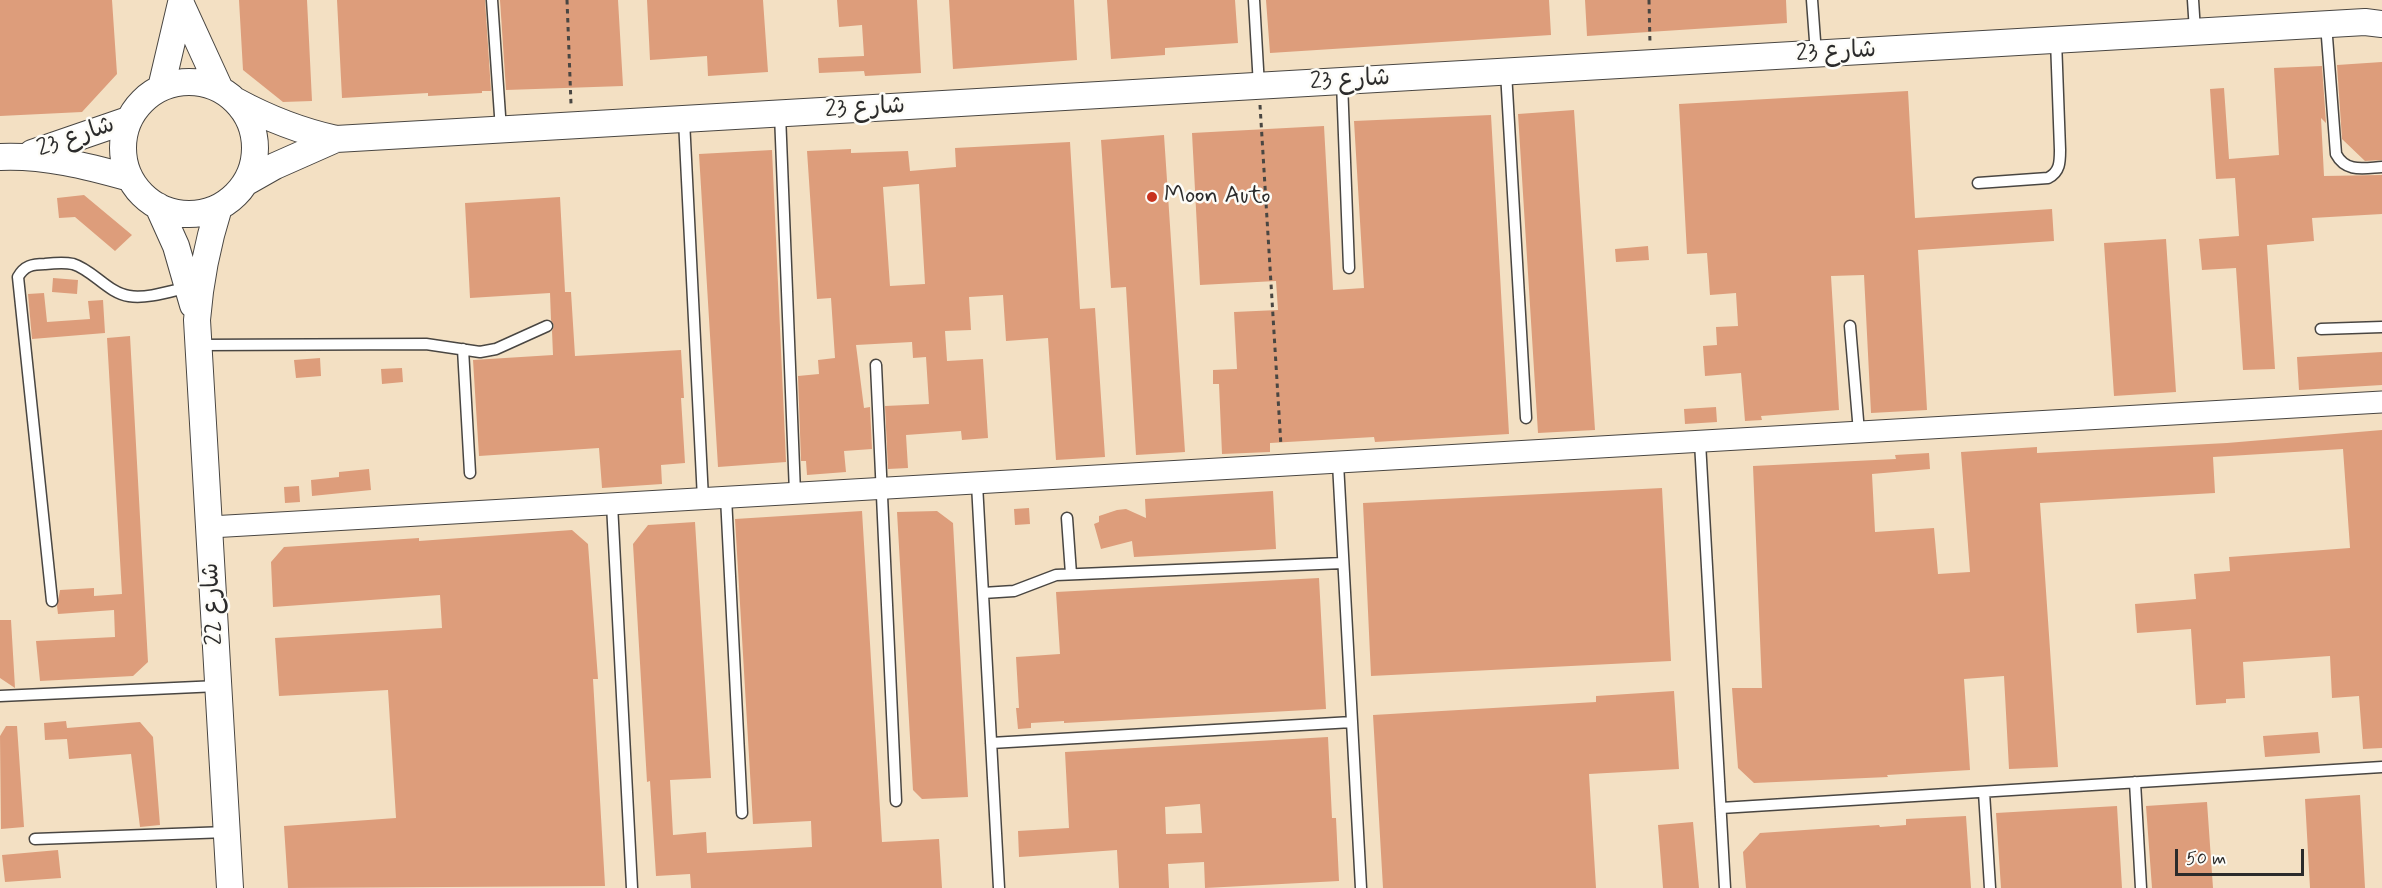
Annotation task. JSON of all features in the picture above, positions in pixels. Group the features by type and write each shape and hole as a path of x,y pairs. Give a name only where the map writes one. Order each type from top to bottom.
{"street":[{"path":"161,88 181,2"},
{"path":"181,2 228,95 252,126 255,155 245,183 219,207 199,213 178,213 158,206 142,194 130,178 123,159 123,139 128,120 148,96 161,88 181,82 201,83 228,95"},
{"name":"شارع 23","path":"228,95 268,118 301,131 336,139 1259,87 2376,20"},
{"name":"شارع 23","path":"12,157 128,120"},
{"name":"شارع 23","path":"245,183 285,161 336,139"},
{"name":"شارع 23","path":"12,157 60,161 130,178"},
{"name":"شارع 22","path":"158,206 176,246 189,287 198,332"},
{"name":"شارع 22","path":"219,207 207,244 200,282 198,332 230,888"},
{"path":"210,527 2382,402"}],"lane":[{"path":"492,0 501,130"},
{"path":"1254,0 1259,87"},
{"path":"1812,0 1816,54"},
{"path":"2193,0 2195,32"},
{"path":"2326,24 2336,154 2348,167 2355,169 2382,167"},
{"path":"1978,183 2049,178 2057,172 2061,150 2056,40"},
{"path":"1506,72 1526,418"},
{"path":"1342,82 1349,268"},
{"path":"780,114 795,493"},
{"path":"684,120 704,499"},
{"path":"52,601 18,277 27,266 34,264 70,263 118,293 127,296 137,297 189,287"},
{"path":"198,332 426,344 480,352 496,349 547,326"},
{"path":"1850,326 1859,432"},
{"path":"2321,329 2382,327"},
{"path":"463,349 470,473"},
{"path":"876,365 896,801"},
{"path":"1700,442 1725,888"},
{"path":"1338,463 1361,888"},
{"path":"977,484 999,888"},
{"path":"726,497 742,813"},
{"path":"612,504 632,888"},
{"path":"1067,518 1071,574"},
{"path":"983,593 1014,591 1049,577 1071,574 1343,563"},
{"path":"0,696 219,686"},
{"path":"991,743 1352,723"},
{"path":"1721,808 2382,767"},
{"path":"2135,782 2141,888"},
{"path":"1984,792 1990,888"},
{"path":"35,839 227,832"}],"path":[{"path":"567,0 572,126"},
{"path":"1648,0 1651,64"},
{"path":"1259,87 1282,466"}],"building":[{"path":"0,0 112,0 117,74 82,112 0,116"},
{"path":"239,0 307,0 312,101 283,102 243,70"},
{"path":"337,0 485,0 491,91 428,96 428,93 342,98"},
{"path":"500,0 618,0 623,86 506,90"},
{"path":"647,0 763,0 768,72 708,76 707,56 650,60"},
{"path":"837,0 917,0 921,73 865,76 864,71 819,73 818,58 864,56 862,25 839,27"},
{"path":"949,0 1074,0 1077,60 953,69"},
{"path":"1107,0 1235,0 1238,43 1165,48 1165,55 1111,59"},
{"path":"1266,0 1549,0 1551,35 1270,53"},
{"path":"1585,0 1786,0 1787,23 1587,36"},
{"path":"2382,62 2382,160 2365,161 2342,139 2337,65"},
{"path":"2322,66 2326,123 2321,118 2324,176 2382,175 2382,214 2312,218 2314,241 2267,245 2275,369 2243,370 2236,268 2202,270 2199,239 2239,236 2235,178 2216,179 2210,89 2224,88 2229,159 2279,155 2274,68"},
{"path":"1908,91 1915,218 2052,209 2054,241 1918,250 1927,410 1871,413 1864,275 1831,276 1839,410 1761,416 1762,420 1745,421 1741,373 1705,376 1703,346 1717,345 1716,327 1738,326 1736,293 1710,295 1707,253 1687,254 1679,104"},
{"path":"1574,110 1595,430 1538,433 1518,114"},
{"path":"1491,115 1509,434 1375,442 1374,437 1270,443 1270,452 1222,454 1219,384 1213,384 1213,370 1237,369 1234,312 1278,310 1276,281 1200,285 1192,133 1324,126 1333,290 1364,288 1354,121"},
{"path":"1164,135 1185,452 1136,455 1126,287 1111,288 1101,140"},
{"path":"1070,142 1080,309 1095,308 1105,457 1056,460 1048,338 1006,341 1003,295 969,297 971,330 945,331 947,361 983,359 988,438 962,440 961,431 906,435 908,468 888,469 885,406 929,404 926,357 913,358 912,342 856,345 864,408 870,407 872,449 844,451 846,472 807,475 806,461 801,461 798,376 819,374 818,360 835,358 831,298 817,299 807,151 851,149 851,153 908,151 910,171 956,167 955,148","holes":["919,184 925,284 890,286 883,187"]},
{"path":"772,150 786,462 718,467 699,154"},
{"path":"84,195 132,235 115,251 75,217 59,218 57,198"},
{"path":"560,197 565,292 571,292 575,356 681,350 685,463 661,465 662,484 602,488 599,448 479,456 473,360 553,355 552,331 554,326 551,320 550,293 470,298 465,203"},
{"path":"2166,239 2176,392 2114,396 2104,243"},
{"path":"1648,246 1649,260 1616,262 1615,249"},
{"path":"53,278 78,280 77,294 52,292"},
{"path":"44,293 47,322 90,319 88,301 103,300 105,333 32,339 28,294"},
{"path":"130,336 148,662 133,676 40,681 36,641 115,637 114,610 58,614 57,606 60,590 94,588 94,596 122,594 107,338"},
{"path":"2382,352 2382,385 2299,390 2297,357"},
{"path":"320,358 321,376 296,378 294,360"},
{"path":"402,368 403,382 382,384 381,369"},
{"path":"1716,407 1717,422 1685,424 1684,409"},
{"path":"2382,430 2382,748 2363,749 2359,696 2332,698 2330,656 2243,662 2245,698 2226,699 2226,703 2196,705 2191,629 2137,633 2135,604 2196,599 2194,574 2230,571 2229,557 2350,548 2343,449 2213,457 2215,493 2040,503 2058,767 2009,769 2004,676 1964,679 1970,770 1887,775 1888,777 1754,783 1738,768 1732,688 1762,688 1753,466 1896,459 1895,455 1929,453 1930,469 1872,474 1875,532 1934,528 1938,574 1970,572 1961,452 2037,447 2037,453 2227,443"},
{"path":"369,469 371,490 312,496 311,480 339,477 339,472"},
{"path":"299,486 300,502 285,503 284,487"},
{"path":"1662,488 1671,661 1371,676 1363,503"},
{"path":"1273,491 1276,549 1134,557 1132,541 1101,549 1094,524 1099,522 1099,516 1117,510 1126,509 1146,518 1145,499"},
{"path":"1029,508 1030,524 1015,525 1014,509"},
{"path":"862,511 882,842 939,839 942,888 691,888 690,874 656,876 650,781 647,782 633,544 648,525 695,522 711,778 670,780 673,835 706,832 707,853 812,847 811,821 753,824 735,519"},
{"path":"937,511 953,523 968,797 922,799 913,790 897,512"},
{"path":"572,530 588,544 598,679 593,679 605,886 288,888 284,826 396,818 388,690 279,696 275,638 442,628 440,595 273,607 271,562 284,547 419,538 419,541"},
{"path":"1319,578 1326,709 1031,723 1031,728 1018,729 1016,657 1060,654 1056,592"},
{"path":"0,620 11,620 15,688 0,678"},
{"path":"1674,691 1679,769 1589,774 1596,888 1383,888 1373,715 1596,702 1596,696"},
{"path":"66,721 67,728 140,722 153,737 160,825 140,827 131,754 69,759 67,739 45,740 44,723"},
{"path":"6,726 17,726 24,827 1,829 0,736"},
{"path":"2318,732 2320,753 2265,757 2263,736"},
{"path":"1328,737 1332,818 1336,818 1339,881 1205,888 1204,862 1168,864 1169,888 1119,888 1117,850 1019,857 1018,831 1069,828 1065,752","holes":["1200,804 1202,833 1166,834 1165,807"]},
{"path":"2360,795 2365,888 2310,888 2305,799"},
{"path":"2207,802 2213,888 2152,888 2146,806"},
{"path":"2117,806 2122,888 2001,888 1996,813"},
{"path":"1966,816 1971,888 1746,888 1743,852 1760,833 1906,825 1906,819"},
{"path":"1693,822 1699,888 1663,888 1658,825"},
{"path":"58,850 61,878 5,882 2,855"}],"place":[{"name":"Moon Auto","path":"1152,197"}]}
